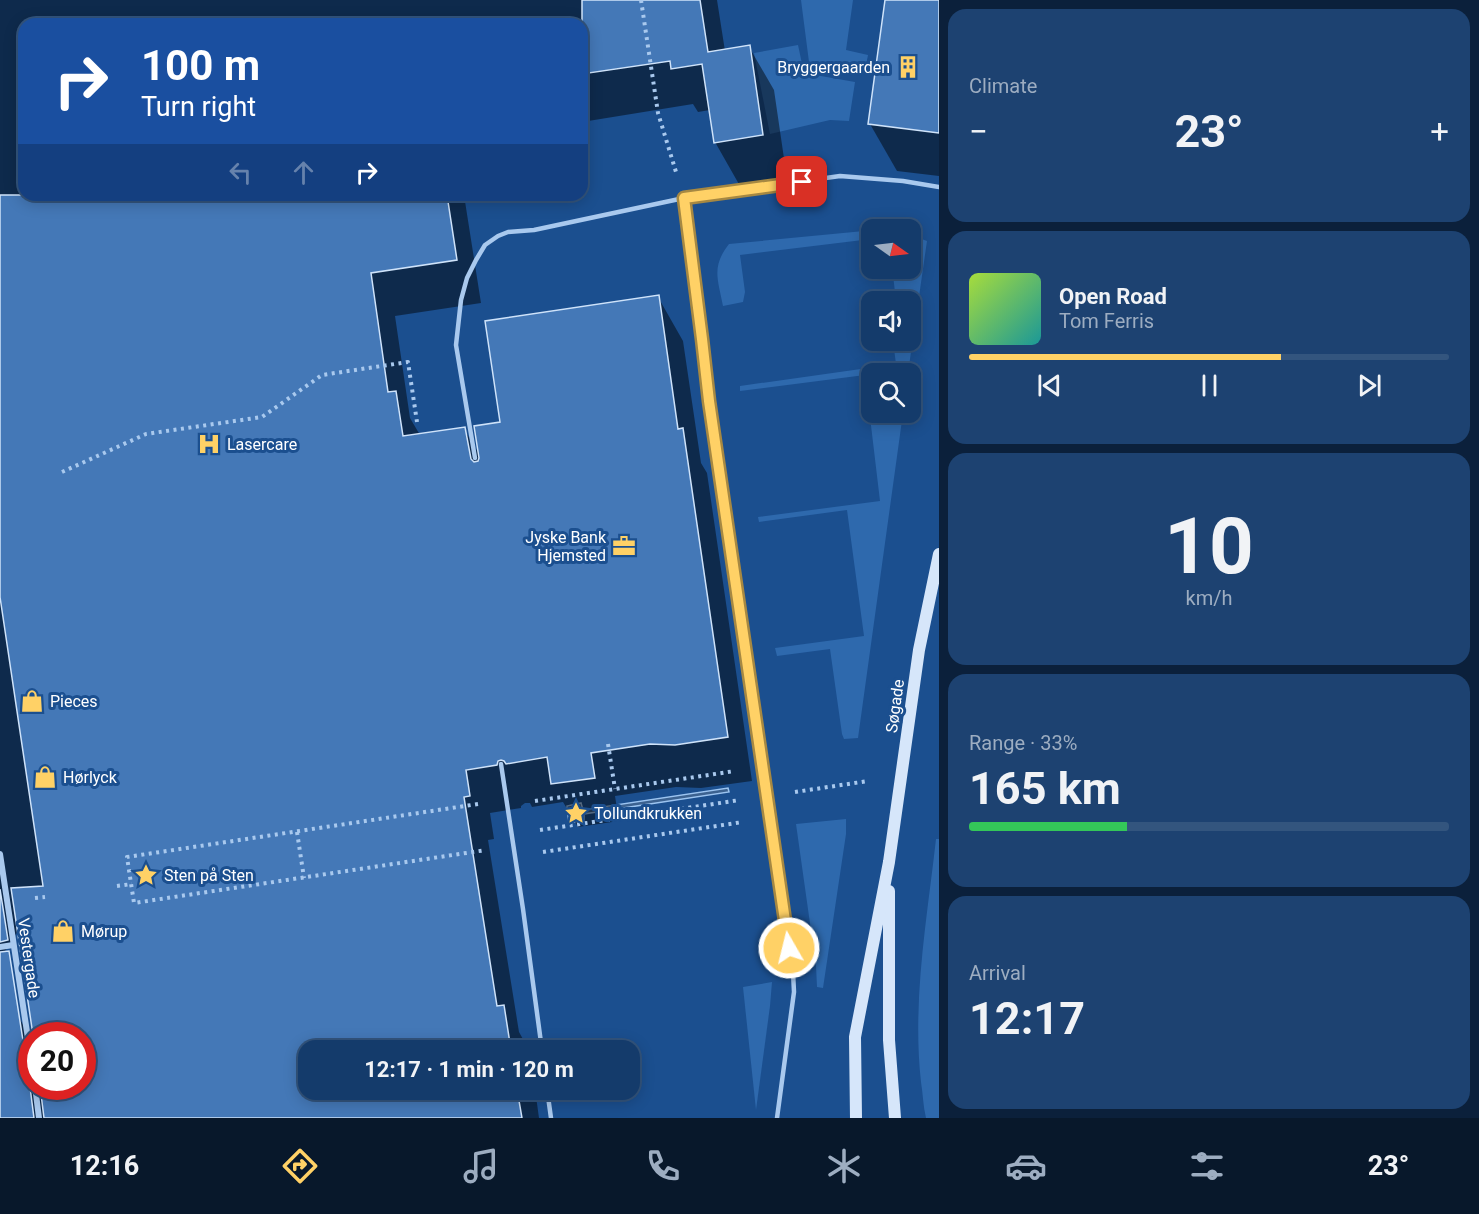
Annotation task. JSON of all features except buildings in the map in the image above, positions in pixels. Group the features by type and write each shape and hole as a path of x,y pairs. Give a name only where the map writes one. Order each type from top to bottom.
{"street":[{"name":"Søgade","path":"856,1118 855,1037 889,862 919,650 939,554"},
{"name":"Vestergade","path":"0,854 25,1022"},
{"name":"Søgade","path":"889,862 889,1040 895,1118"},
{"path":"0,947 13,945"},
{"path":"37,1100 39,1118"}],"lane":[{"path":"476,458 456,345 461,300 467,278 485,246 498,236 508,232 534,230 684,198 840,177 903,181 939,187"},
{"path":"684,198 709,401 793,972 794,992 777,1118"},
{"path":"501,764 541,1040"},
{"path":"549,1100 551,1118"}],"path":[{"path":"641,0 658,113 684,198"},
{"path":"62,472 146,434 262,417 322,375 408,362 417,422"},
{"path":"608,744 615,789"},
{"path":"460,854 134,903 127,857 704,775"},
{"path":"767,796 902,776"},
{"path":"511,832 710,804"},
{"path":"515,856 770,818"},
{"path":"297,832 304,878"},
{"path":"117,886 132,884"}],"shaded area":[{"path":"801,0 853,0 846,50 868,55 865,71 809,62"},
{"path":"798,45 804,73 855,82 849,121 830,120 770,134 754,53"},
{"path":"861,231 861,240 740,255 745,292 743,302 723,306 717,274 723,252 729,244"},
{"path":"921,239 927,241 920,291 895,291 893,279 921,279"},
{"path":"894,351 911,351 909,363 896,363"},
{"path":"861,369 861,376 740,391 740,386"},
{"path":"871,423 902,423 858,738 844,739 830,649 777,656 775,648 864,636 847,510 759,522 758,517 880,501"},
{"path":"728,788 729,792 584,814 584,820 569,823 567,806 581,803 583,810"},
{"path":"846,819 846,834 823,988 817,987 796,824"},
{"path":"936,839 939,839 939,1118 926,1118 919,1052 919,991"},
{"path":"772,982 770,1006 756,1110 743,987"}],"place":[{"name":"Bryggergaarden","path":"908,67"},
{"name":"Lasercare","path":"209,444"},
{"name":"Jyske Bank Hjemsted","path":"624,546"},
{"name":"Pieces","path":"32,701"},
{"name":"Hørlyck","path":"45,777"},
{"name":"Tollundkrukken","path":"576,813"},
{"name":"Sten på Sten","path":"146,875"},
{"name":"Mørup","path":"63,931"}],"route":[{"path":"789,948 709,401 684,198 802,182"}]}
